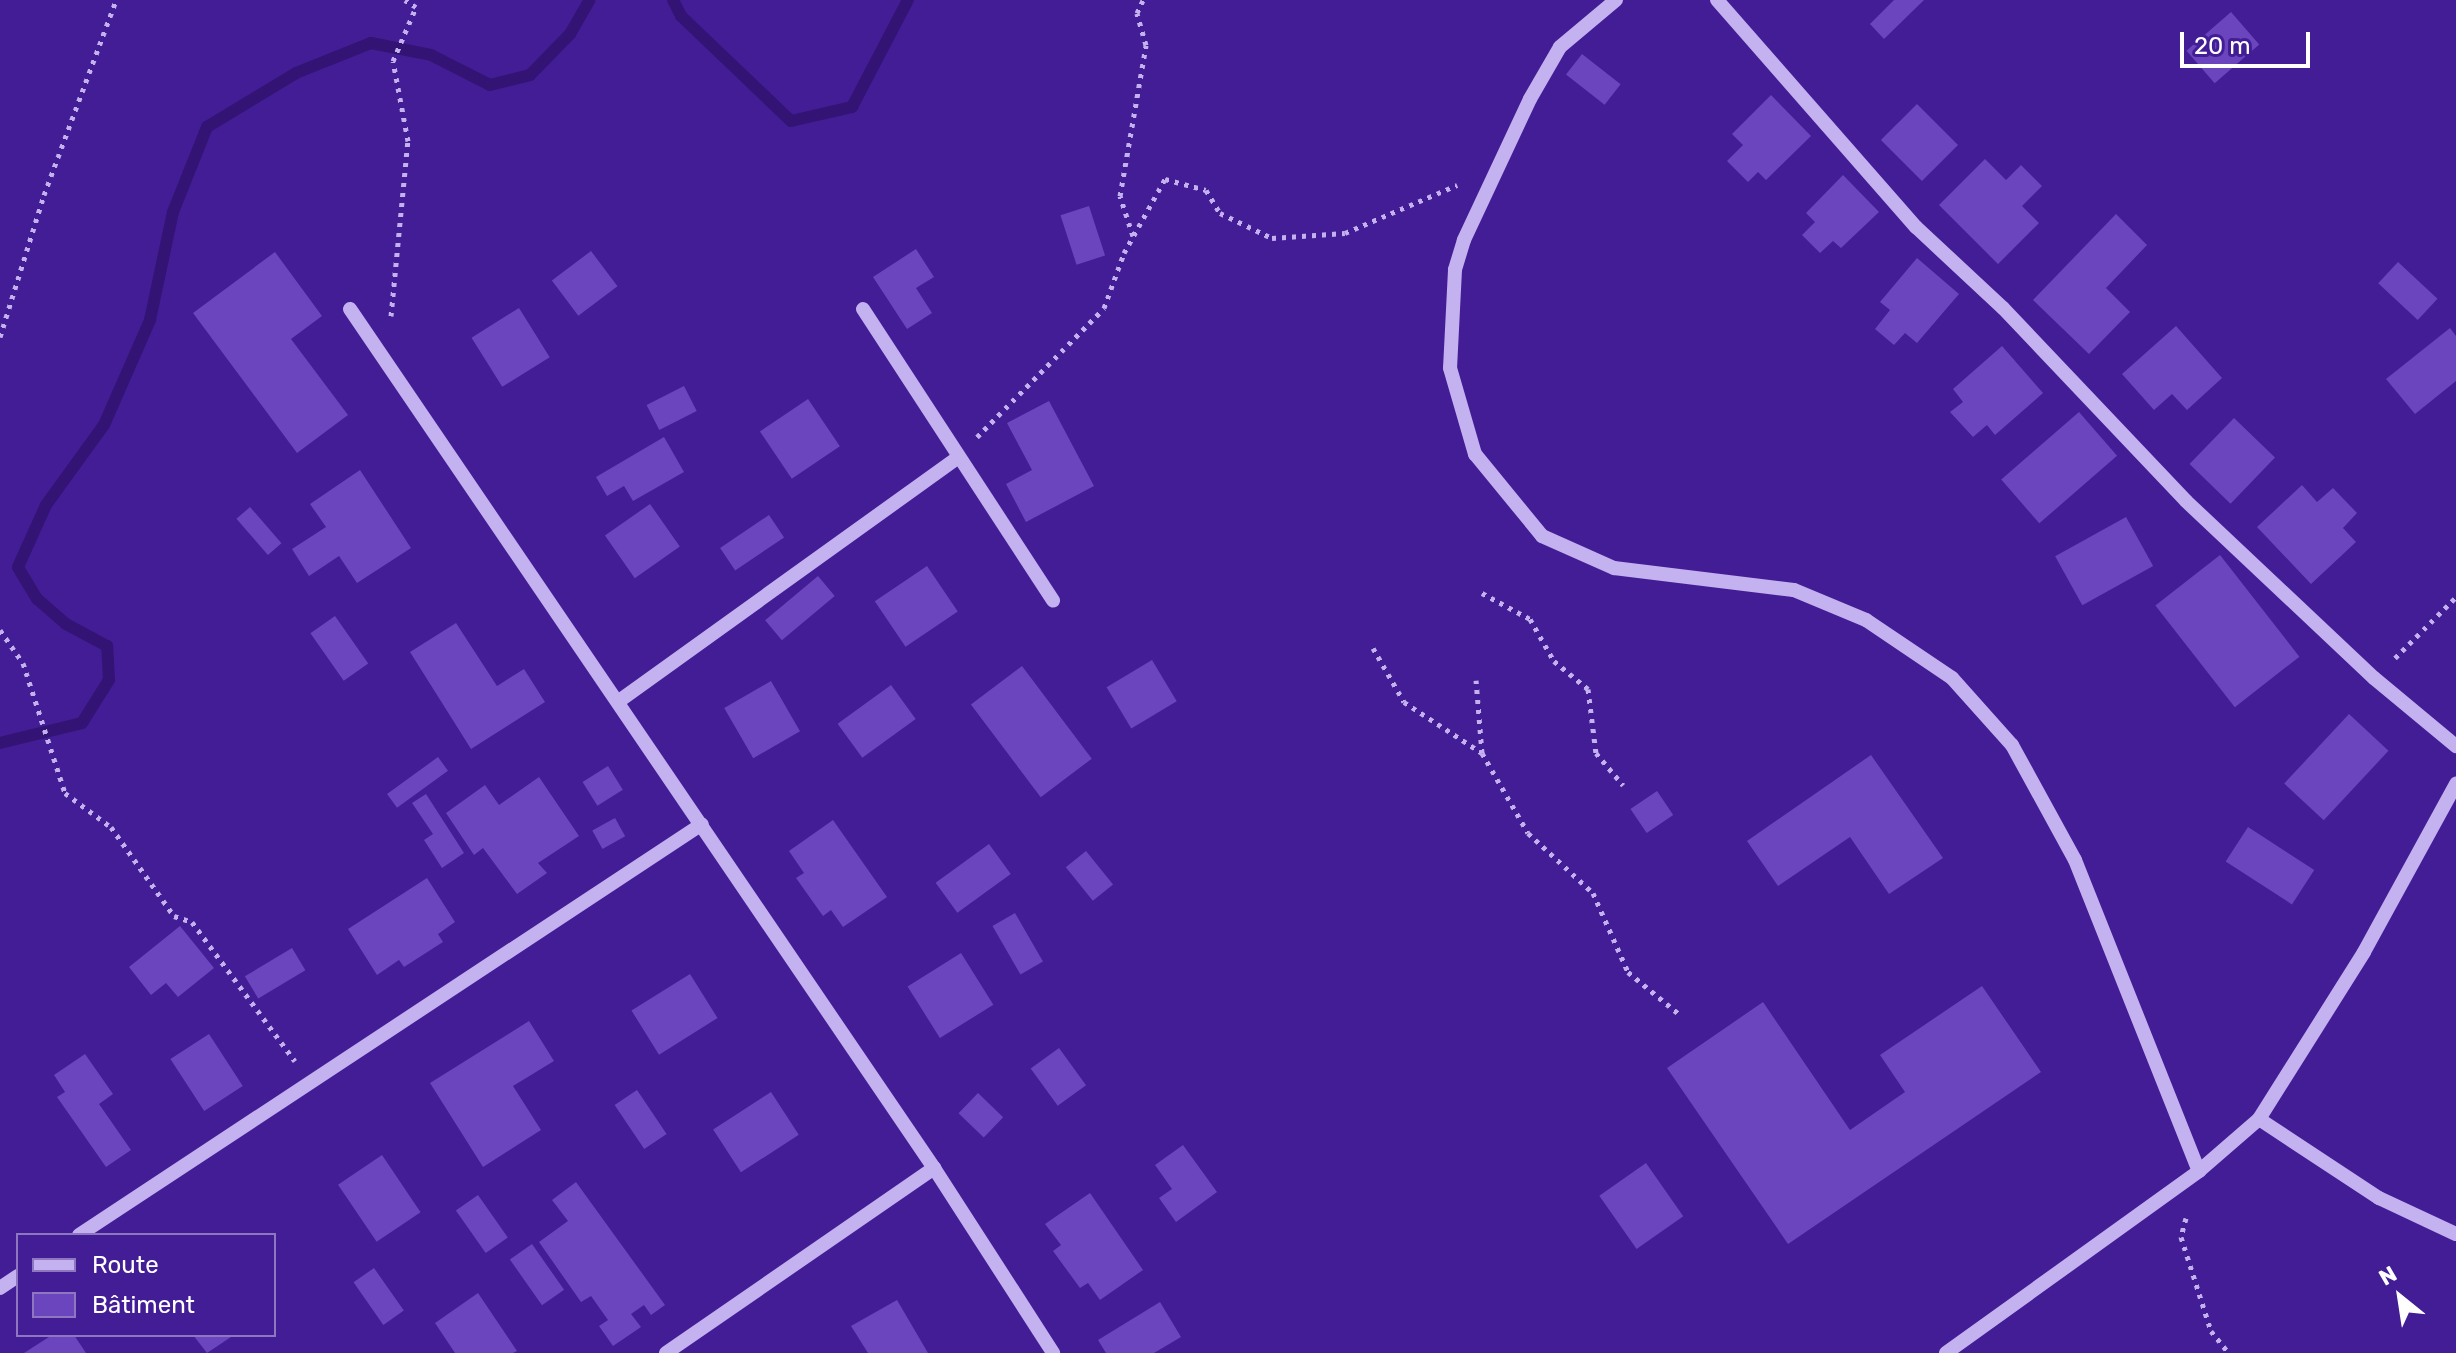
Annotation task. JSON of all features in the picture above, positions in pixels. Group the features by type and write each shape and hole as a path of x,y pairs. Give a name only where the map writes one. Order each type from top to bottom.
{"street":[{"path":"1616,0 1560,47 1497,165 1464,240 1451,313 1450,368 1475,454 1542,536 1614,568 1794,590 1866,620 1952,678 2012,745 2075,860 2199,1171"},
{"path":"1717,0 1916,227 2003,308 2186,501 2374,678 2456,746"},
{"path":"350,309 934,1168 1053,1353"},
{"path":"863,309 1053,601"},
{"path":"619,701 959,457"},
{"path":"1946,1353 2199,1171 2259,1119 2364,952 2456,784"},
{"path":"82,1233 702,824"},
{"path":"2259,1119 2379,1198 2456,1234"},
{"path":"666,1353 934,1168"}],"path":[{"path":"0,337 44,195 116,0"},
{"path":"385,361 408,141 393,61 416,7 405,0"},
{"path":"1133,237 1120,196 1146,45 1137,13 1143,0"},
{"path":"959,457 1104,308 1133,237 1165,179 1206,190 1220,213 1272,238 1345,233 1377,223 1497,165"},
{"path":"1482,593 1530,619 1554,661 1588,689 1596,753 1623,785"},
{"path":"2374,678 2456,597"},
{"path":"0,630 23,663 65,793 111,827 174,916 192,922 310,1082"},
{"path":"1373,648 1404,702 1482,753"},
{"path":"1476,680 1482,753 1528,833 1593,893 1628,972 1679,1014"},
{"path":"2199,1171 2181,1237 2211,1331 2229,1353"}],"building":[{"path":"1894,0 1924,0 1884,39 1870,24"},
{"path":"2231,12 2259,44 2215,83 2186,51"},
{"path":"1582,54 1621,84 1605,105 1566,74"},
{"path":"1771,95 1811,136 1766,180 1758,172 1748,182 1727,161 1743,145 1732,134"},
{"path":"1917,104 1958,145 1922,181 1881,140"},
{"path":"1985,159 2006,180 2021,165 2042,186 2022,206 2039,223 1998,264 1939,205"},
{"path":"1843,175 1879,212 1841,248 1833,241 1820,253 1802,235 1815,222 1806,213"},
{"path":"1089,206 1105,255 1077,265 1060,215"},
{"path":"2116,214 2147,245 2106,288 2130,312 2089,354 2033,300"},
{"path":"916,249 934,277 916,288 932,313 907,329 873,277"},
{"path":"591,251 617,286 578,316 552,280"},
{"path":"275,252 322,316 291,339 348,415 297,453 193,313"},
{"path":"1917,258 1959,294 1917,343 1905,333 1894,345 1875,329 1890,310 1880,302"},
{"path":"2398,262 2437,299 2418,320 2378,283"},
{"path":"519,308 550,357 502,387 472,338"},
{"path":"2176,326 2222,378 2187,410 2172,394 2154,410 2122,374"},
{"path":"2450,328 2456,336 2456,381 2415,414 2386,379"},
{"path":"2002,346 2043,393 1995,435 1987,425 1973,437 1950,412 1963,402 1953,389"},
{"path":"684,386 697,411 659,430 647,405"},
{"path":"808,399 840,446 792,479 760,431"},
{"path":"1049,401 1094,486 1026,522 1006,484 1032,470 1007,423"},
{"path":"2079,412 2117,456 2039,523 2001,480"},
{"path":"2234,418 2275,458 2231,504 2190,464"},
{"path":"664,437 684,472 633,501 624,486 607,496 596,477"},
{"path":"360,470 411,548 357,583 339,556 309,576 292,549 326,527 310,504"},
{"path":"2302,485 2317,502 2333,488 2357,513 2343,528 2356,542 2311,584 2257,527"},
{"path":"650,504 680,547 635,578 605,536"},
{"path":"250,507 281,543 268,555 236,519"},
{"path":"769,515 784,537 735,570 720,548"},
{"path":"2126,517 2153,566 2082,605 2055,556"},
{"path":"2220,555 2299,657 2235,707 2155,605"},
{"path":"927,566 958,612 906,647 875,601"},
{"path":"818,576 835,596 782,640 765,620"},
{"path":"335,616 368,664 344,681 310,633"},
{"path":"456,623 497,686 524,669 545,702 471,749 410,652"},
{"path":"1152,660 1177,701 1131,728 1107,687"},
{"path":"1022,666 1092,759 1041,797 971,705"},
{"path":"771,681 800,731 753,758 724,708"},
{"path":"891,685 916,719 862,758 838,724"},
{"path":"2349,714 2388,751 2324,820 2284,783"},
{"path":"1871,755 1943,858 1889,894 1850,837 1778,886 1747,841"},
{"path":"438,757 448,771 397,808 387,794"},
{"path":"608,766 623,790 597,806 583,782"},
{"path":"539,777 579,836 538,863 547,873 517,894 483,848 474,855 446,813 485,785 499,805"},
{"path":"1657,791 1673,815 1647,833 1630,809"},
{"path":"426,794 464,853 442,868 424,840 433,834 412,803"},
{"path":"615,818 625,836 602,849 592,831"},
{"path":"833,820 887,897 843,927 831,910 823,916 796,878 804,873 789,851"},
{"path":"2248,827 2314,870 2292,904 2226,861"},
{"path":"989,844 1011,874 957,913 936,883"},
{"path":"1086,851 1113,884 1093,901 1066,867"},
{"path":"427,878 455,922 438,934 443,942 404,967 399,960 377,975 348,929"},
{"path":"1015,913 1043,961 1020,974 992,926"},
{"path":"180,926 214,968 178,997 166,983 151,995 129,967"},
{"path":"292,948 305,970 258,999 245,976"},
{"path":"961,953 993,1005 940,1038 908,986"},
{"path":"690,974 718,1018 659,1055 631,1011"},
{"path":"1982,986 2041,1072 1788,1244 1667,1068 1763,1002 1850,1130 1905,1092 1880,1055"},
{"path":"529,1021 554,1061 513,1086 541,1130 483,1167 430,1083"},
{"path":"209,1034 243,1086 204,1111 170,1059"},
{"path":"1059,1048 1086,1085 1058,1106 1031,1069"},
{"path":"85,1054 113,1094 99,1104 131,1150 106,1167 57,1097 65,1092 54,1075"},
{"path":"637,1090 667,1134 644,1149 615,1105"},
{"path":"771,1092 799,1135 741,1172 713,1130"},
{"path":"978,1093 1003,1117 984,1137 959,1113"},
{"path":"1183,1145 1217,1192 1176,1222 1159,1198 1172,1189 1155,1165"},
{"path":"382,1155 421,1212 377,1242 338,1185"},
{"path":"1646,1163 1683,1216 1637,1249 1599,1196"},
{"path":"576,1182 665,1305 651,1315 644,1305 631,1314 641,1327 613,1346 599,1326 608,1320 591,1296 581,1302 539,1242 568,1221 552,1200"},
{"path":"1090,1193 1143,1270 1100,1300 1088,1283 1080,1288 1053,1251 1061,1245 1045,1224"},
{"path":"478,1195 508,1238 486,1253 456,1210"},
{"path":"532,1244 564,1290 542,1305 510,1259"},
{"path":"374,1268 404,1311 383,1325 354,1282"},
{"path":"478,1293 517,1351 455,1353 435,1323"},
{"path":"897,1300 928,1353 868,1353 851,1326"},
{"path":"1160,1302 1181,1337 1154,1353 1106,1353 1098,1340"},
{"path":"49,1337 75,1337 86,1353 24,1353"},
{"path":"195,1337 231,1337 207,1353"}],"waterway":[{"path":"0,743 82,723 109,680 107,646 66,624 37,599 18,567 46,505 104,425 150,320 173,212 207,127 296,73 371,43 431,55 490,85 530,75 570,34 590,0"},
{"path":"673,0 681,16 791,121 852,107 908,0"}]}
